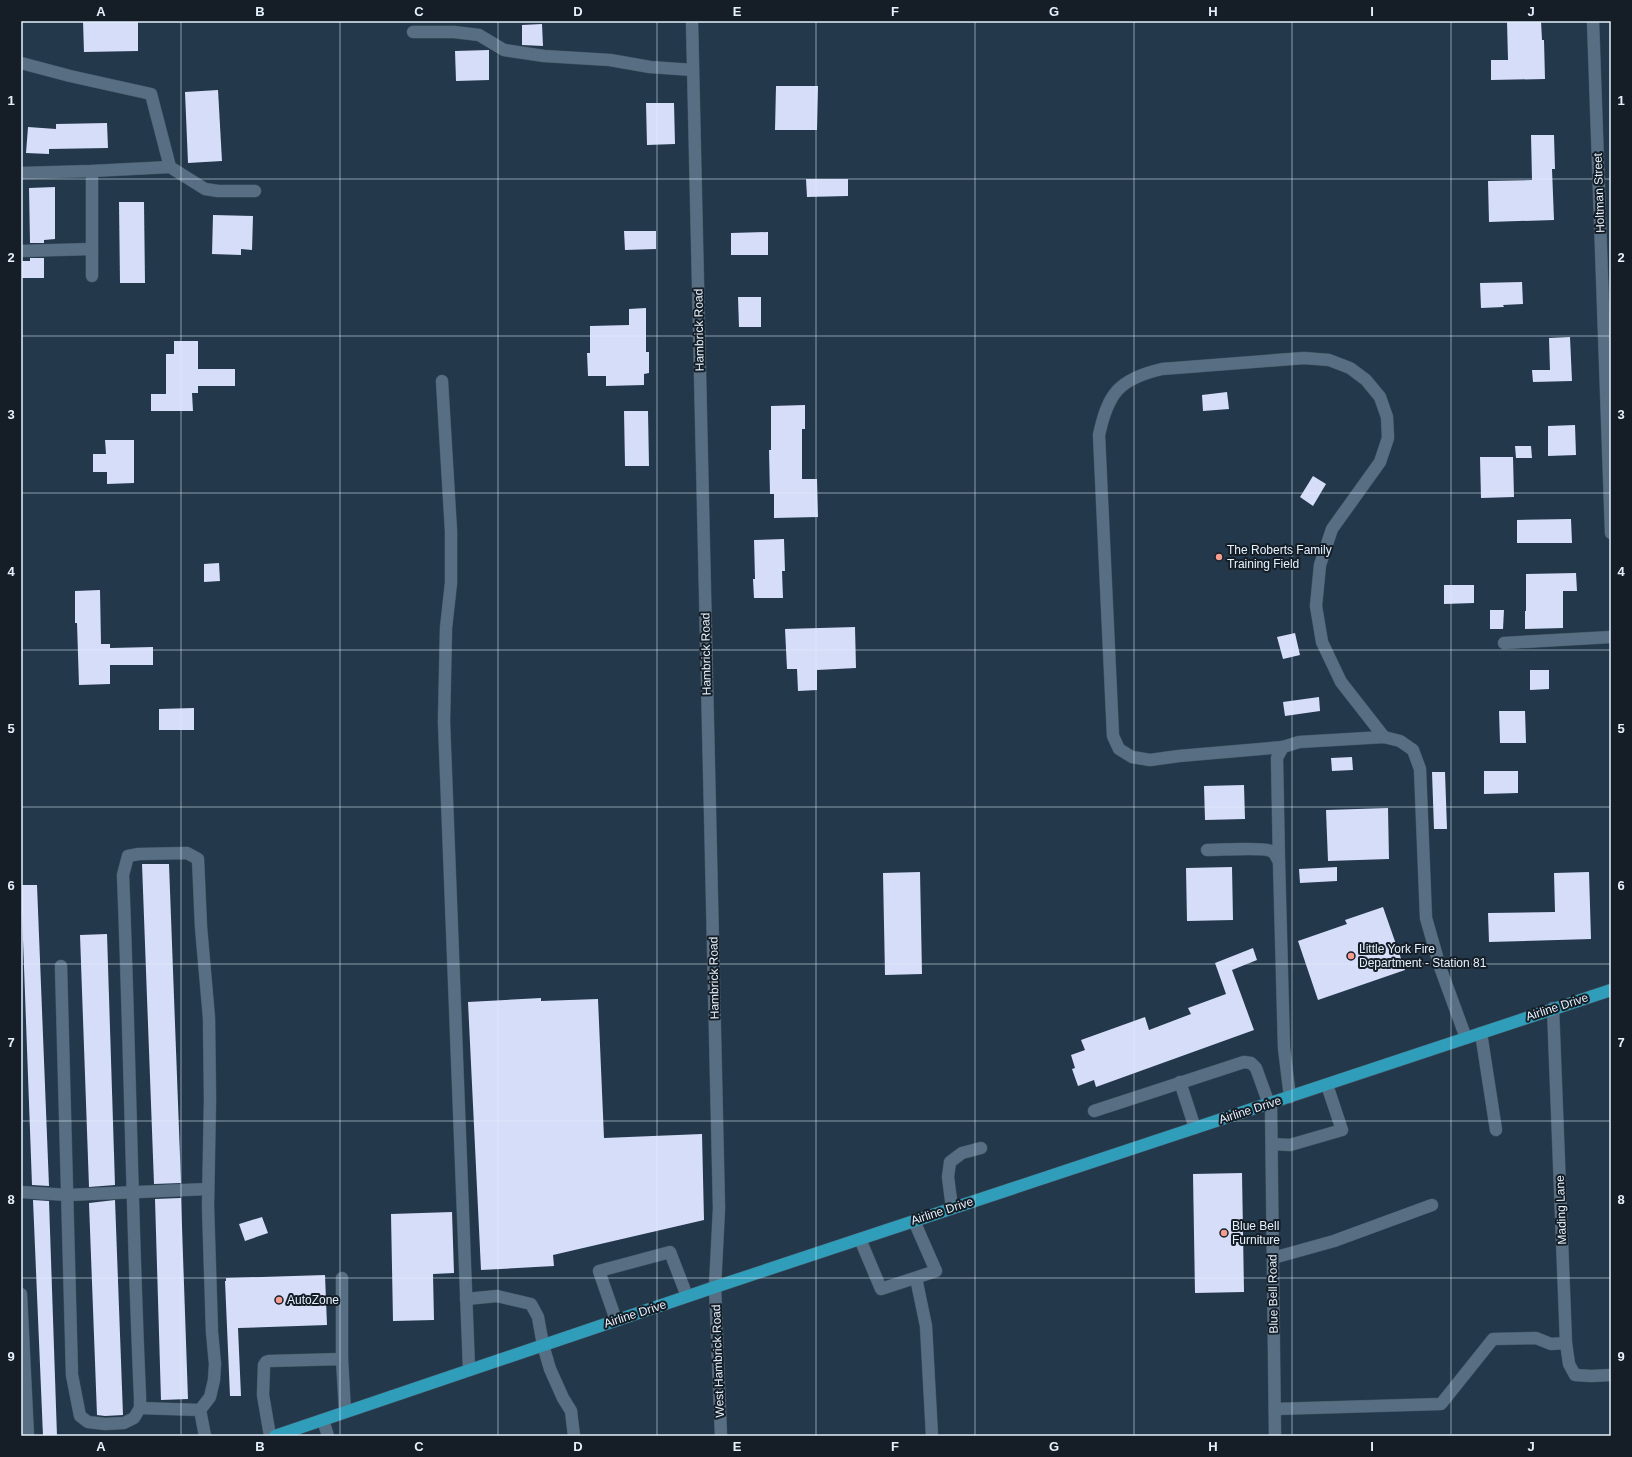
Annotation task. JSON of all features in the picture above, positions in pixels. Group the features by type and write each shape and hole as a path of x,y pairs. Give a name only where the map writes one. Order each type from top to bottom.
{"main road":[{"name":"Airline Drive","path":"275,1436 543,1344 1611,990"}],"street":[{"name":"Hambrick Road","path":"692,21 719,1208 715,1287"},
{"name":"Holtman Street","path":"1593,21 1611,533"},
{"path":"413,32 454,32 479,35 504,50 544,56 610,60 650,67 693,70"},
{"path":"21,63 70,76 151,94 170,167"},
{"path":"21,173 170,167 204,189 218,191 255,191"},
{"path":"92,171 92,276"},
{"path":"21,251 92,249"},
{"path":"1384,737 1340,682 1322,642 1316,606 1320,565 1332,529 1380,462 1388,438 1387,417 1380,397 1366,380 1350,368 1330,360 1310,358 1162,369 1142,373 1129,380 1112,396 1104,413 1099,435 1113,736 1119,749 1132,757 1150,760 1284,747 1299,742 1384,737 1400,741 1414,750 1420,769 1426,918 1440,967 1466,1038"},
{"path":"442,381 451,538 451,583 446,628 444,722 469,1369"},
{"path":"1504,643 1611,637"},
{"path":"1284,747 1277,758 1284,1048 1290,1097"},
{"path":"1207,850 1271,851 1277,857 1279,862"},
{"path":"61,966 72,1375 80,1416 88,1422 105,1424 124,1423 134,1418 140,1408 123,875 128,856 187,853 198,859 201,927 209,1018 210,1099 208,1243 214,1380 210,1397 200,1410 205,1436"},
{"name":"Mading Lane","path":"1553,1008 1566,1343 1569,1364 1575,1375 1611,1375"},
{"path":"1481,1032 1496,1130"},
{"name":"Blue Bell Road","path":"1180,1082 1244,1062 1251,1063 1256,1068 1270,1104 1272,1144 1275,1436"},
{"path":"1094,1111 1180,1082 1195,1128"},
{"path":"1272,1144 1290,1144 1342,1130 1326,1085"},
{"path":"952,1208 948,1177 950,1162 962,1154 981,1148"},
{"path":"21,1192 68,1195 208,1189"},
{"path":"1273,1258 1334,1241 1432,1205"},
{"path":"860,1239 881,1289 916,1278 936,1271 914,1221"},
{"path":"616,1320 599,1271 670,1252 687,1296"},
{"path":"342,1278 342,1359 345,1412"},
{"path":"916,1278 926,1326 932,1436"},
{"name":"West Hambrick Road","path":"715,1287 721,1436"},
{"path":"21,1294 28,1436"},
{"path":"466,1299 497,1296 531,1304 538,1317 543,1344 552,1375 562,1398 571,1411 574,1436"},
{"path":"1274,1409 1441,1404 1493,1339 1536,1338 1551,1344 1566,1343"},
{"path":"270,1436 263,1395 264,1365 266,1362 342,1359"},
{"path":"140,1408 200,1410"},
{"path":"323,1420 328,1436"}],"building":[{"path":"83,21 138,21 138,51 84,52"},
{"path":"1507,21 1541,21 1542,40 1544,40 1545,79 1491,80 1491,60 1508,60"},
{"path":"542,24 543,46 522,45 522,25"},
{"path":"489,50 489,80 456,81 455,51"},
{"path":"776,86 818,86 817,130 775,130"},
{"path":"218,90 222,161 188,163 185,92"},
{"path":"646,103 674,103 675,144 647,145"},
{"path":"107,123 108,148 49,149 49,154 26,153 28,127 56,129 56,124"},
{"path":"1531,135 1554,135 1555,169 1552,169 1554,220 1489,222 1488,181 1532,180"},
{"path":"806,179 848,179 848,196 807,197"},
{"path":"55,187 55,239 44,240 44,243 30,243 29,188"},
{"path":"119,202 144,202 145,283 120,283"},
{"path":"213,215 253,216 252,250 241,249 241,255 212,254"},
{"path":"624,231 656,231 656,249 625,250"},
{"path":"768,232 768,255 731,255 731,233"},
{"path":"30,258 44,258 44,278 21,278 21,261 30,261"},
{"path":"1522,282 1523,304 1481,308 1480,283"},
{"path":"738,297 761,297 761,327 739,327"},
{"path":"646,308 646,352 649,352 649,373 644,374 644,385 606,386 606,376 588,376 587,353 590,353 590,326 629,325 629,309"},
{"path":"1570,337 1572,381 1533,382 1532,370 1550,370 1549,338"},
{"path":"174,341 198,341 198,369 235,369 235,386 198,386 198,393 192,393 193,411 151,411 151,394 166,394 166,354 174,354"},
{"path":"1227,392 1229,409 1203,411 1202,395"},
{"path":"805,405 805,429 802,429 802,479 817,479 818,517 774,518 774,494 770,494 769,450 771,450 771,406"},
{"path":"624,411 648,411 649,466 625,466"},
{"path":"1575,425 1576,455 1548,456 1548,426"},
{"path":"105,440 134,440 134,483 107,484 107,472 93,472 93,454 106,454"},
{"path":"1515,446 1531,446 1532,458 1516,458"},
{"path":"1480,457 1513,457 1514,497 1481,498"},
{"path":"1313,476 1326,484 1313,506 1300,497"},
{"path":"1571,519 1572,543 1517,543 1517,520"},
{"path":"784,539 785,571 782,571 783,598 754,598 754,540"},
{"path":"219,563 220,581 204,582 204,564"},
{"path":"1576,573 1577,591 1563,591 1563,628 1525,629 1526,574"},
{"path":"1444,585 1474,585 1474,603 1444,604"},
{"path":"100,590 101,644 110,644 110,648 153,647 153,665 110,665 110,684 79,685 77,623 75,623 75,591"},
{"path":"1490,610 1504,610 1503,629 1490,629"},
{"path":"855,627 856,668 817,670 817,690 798,691 797,669 787,669 785,629"},
{"path":"1295,633 1300,655 1283,659 1277,637"},
{"path":"1530,670 1549,670 1549,689 1530,690"},
{"path":"1319,697 1320,711 1285,716 1283,702"},
{"path":"194,708 194,730 159,730 159,709"},
{"path":"1499,711 1525,711 1526,743 1500,743"},
{"path":"1352,757 1353,770 1332,771 1331,758"},
{"path":"1484,771 1518,771 1518,793 1484,794"},
{"path":"1432,772 1445,772 1447,829 1434,829"},
{"path":"1244,785 1245,819 1205,820 1204,786"},
{"path":"1388,808 1389,859 1328,861 1326,810"},
{"path":"142,864 169,864 181,1183 154,1184"},
{"path":"1232,867 1233,920 1187,921 1186,868"},
{"path":"1337,867 1337,881 1300,883 1299,869"},
{"path":"920,872 922,974 885,975 883,873"},
{"path":"1589,872 1591,939 1489,942 1488,913 1555,912 1554,873"},
{"path":"21,885 37,885 49,1186 32,1185"},
{"name":"Little York Fire Department - Station 81","path":"1383,907 1405,970 1318,1000 1298,941 1347,924 1345,920"},
{"path":"107,934 115,1185 89,1187 80,935"},
{"path":"1253,948 1257,960 1232,970 1254,1030 1096,1087 1094,1080 1078,1086 1072,1069 1075,1068 1071,1055 1085,1050 1081,1040 1145,1017 1149,1030 1191,1014 1188,1008 1226,994 1215,963"},
{"path":"541,998 541,1001 598,999 604,1138 702,1134 704,1220 553,1255 554,1266 481,1270 468,1002"},
{"path":"1242,1173 1244,1292 1195,1293 1193,1174"},
{"path":"181,1198 188,1399 161,1400 155,1199"},
{"path":"33,1200 49,1201 57,1436 43,1436"},
{"path":"115,1200 123,1415 105,1416 97,1415 89,1203"},
{"path":"452,1212 454,1273 433,1274 434,1320 393,1321 391,1214"},
{"path":"262,1217 268,1233 245,1241 239,1224"},
{"path":"325,1275 327,1325 238,1328 241,1396 230,1396 226,1278"}],"place":[{"name":"The Roberts Family Training Field","path":"1219,557"},
{"name":"Little York Fire Department - Station 81","path":"1351,956"},
{"name":"Blue Bell Furniture","path":"1224,1233"},
{"name":"AutoZone","path":"279,1300"}]}
